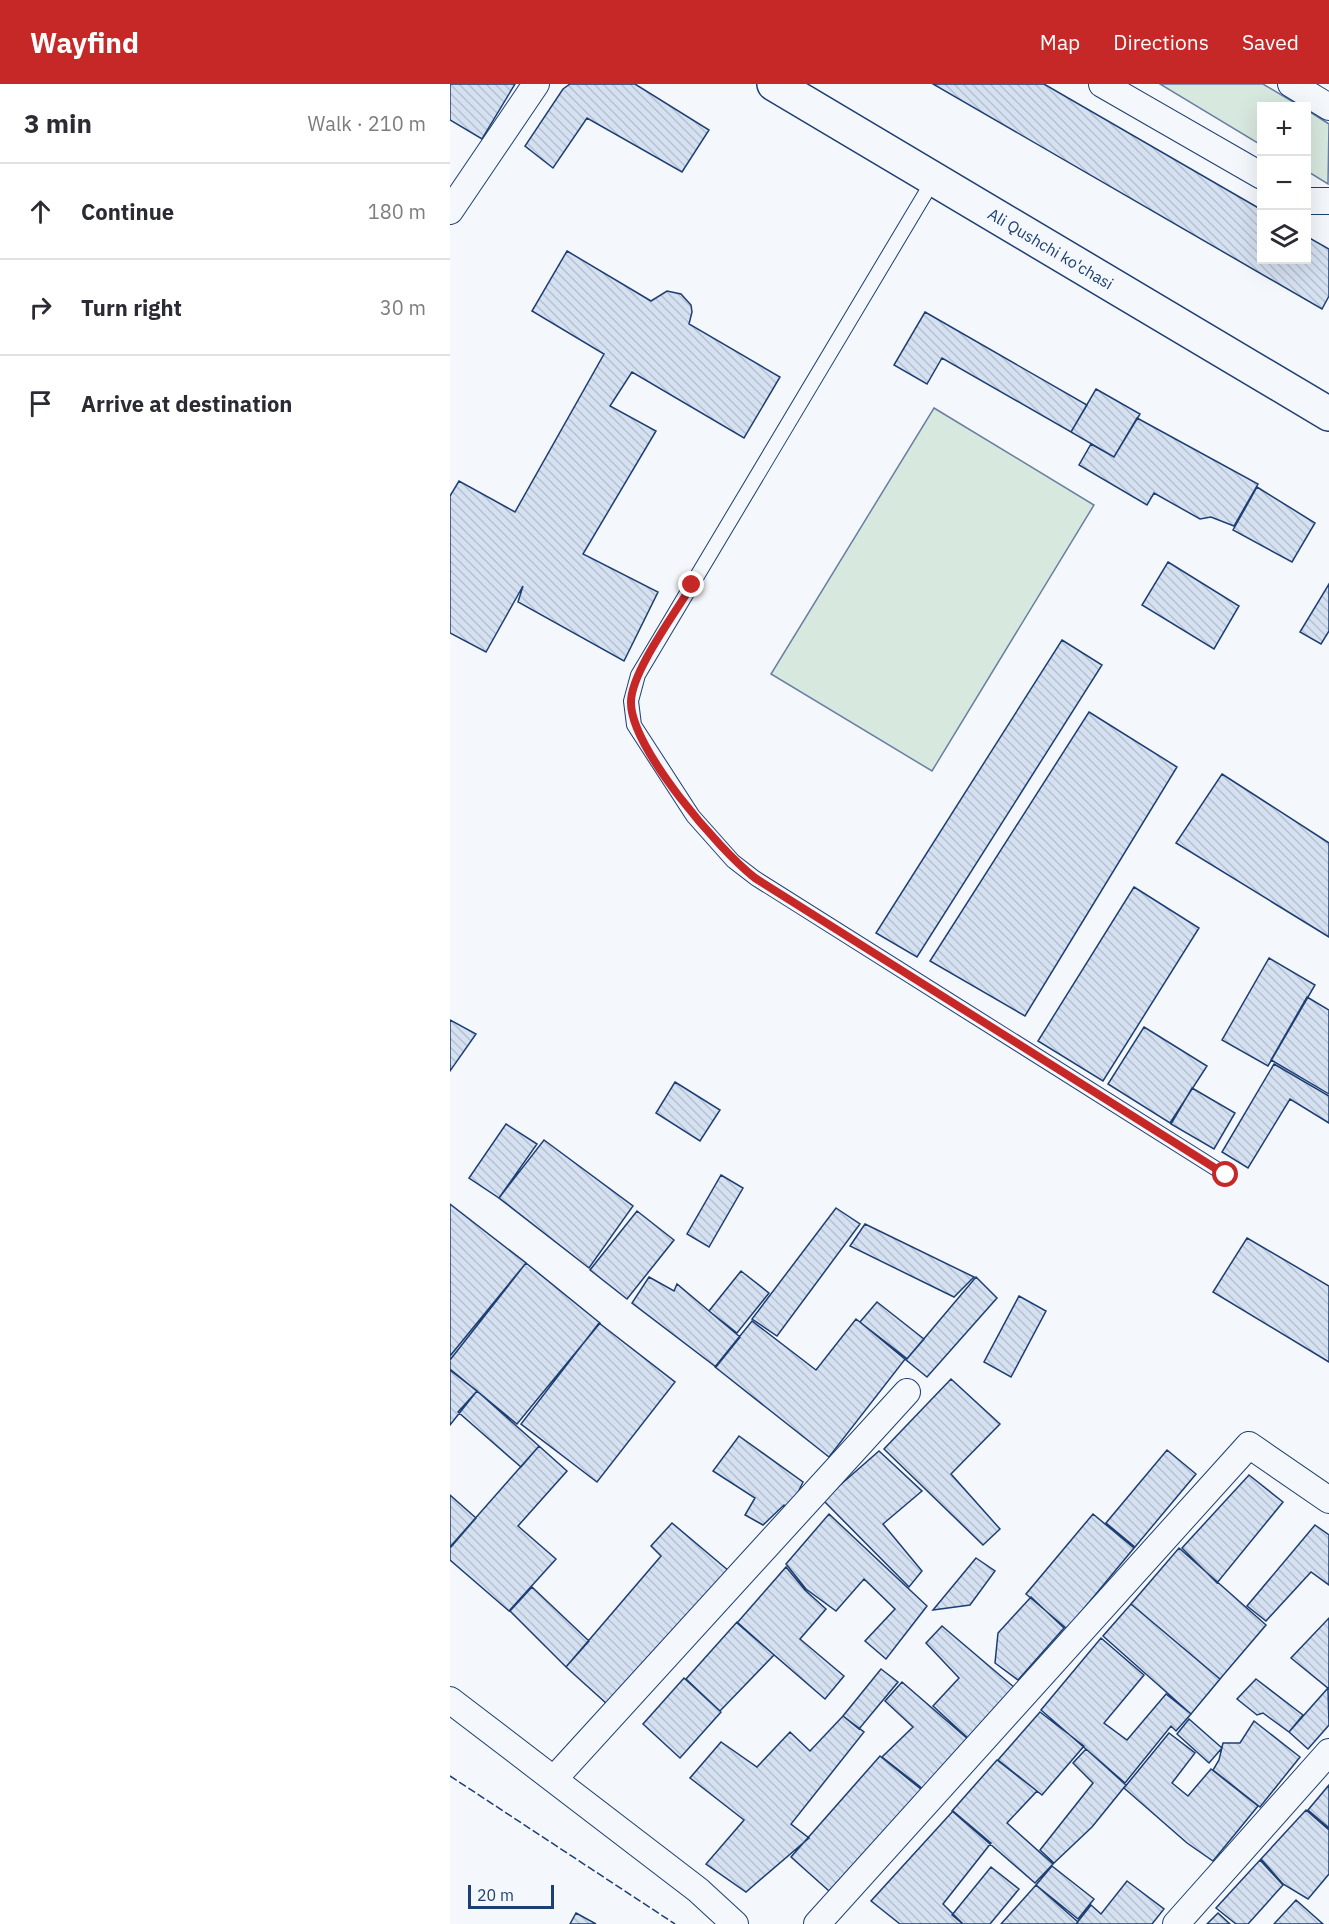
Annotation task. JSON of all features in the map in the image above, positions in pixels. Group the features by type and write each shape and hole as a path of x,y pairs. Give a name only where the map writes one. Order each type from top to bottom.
{"main road":[{"name":"Ali Qushchi ko'chasi","path":"774,84 808,93 934,179 1329,414"}],"street":[{"path":"450,211 536,84"},
{"path":"1102,84 1257,173"},
{"path":"1291,84 1329,107"},
{"path":"1311,201 1329,201"},
{"path":"555,1779 907,1392"},
{"path":"817,1924 1250,1445 1329,1500"},
{"path":"450,1700 698,1890 735,1924"},
{"path":"1176,1924 1329,1752"}],"lane":[{"path":"934,179 638,675 631,701 634,725 693,816 734,861 755,878 1226,1175"}],"shaded area":[{"path":"1160,84 1263,84 1293,102 1257,102 1257,143"},
{"path":"1311,113 1329,124 1328,184 1311,173"},
{"path":"934,408 1094,505 932,771 771,674"}],"building":[{"path":"450,84 515,84 482,139 450,120"},
{"path":"570,84 635,84 709,130 682,172 587,118 553,168 525,146 563,89"},
{"path":"933,84 1044,84 1257,207 1257,264 1311,264 1311,239 1329,249 1329,296 1322,309"},
{"path":"567,251 651,301 667,291 681,294 691,305 689,324 780,377 744,438 632,372 610,406 656,431 583,554 658,592 624,661 518,602 523,586 486,652 450,633 450,496 459,481 515,512 604,354 532,311"},
{"path":"925,312 1087,405 1071,432 942,358 927,384 894,365"},
{"path":"1096,389 1140,414 1114,457 1071,432"},
{"path":"1137,418 1258,484 1234,526 1211,517 1200,519 1154,493 1147,505 1079,465 1091,444 1114,457"},
{"path":"1257,487 1315,523 1292,562 1233,530"},
{"path":"1168,562 1239,606 1214,649 1142,605"},
{"path":"1329,584 1329,631 1321,644 1300,632"},
{"path":"1062,640 1102,665 917,957 876,933"},
{"path":"1089,712 1177,767 1025,1016 930,961"},
{"path":"1222,774 1329,843 1329,937 1176,843"},
{"path":"1134,887 1199,928 1103,1081 1038,1041"},
{"path":"1269,958 1315,985 1268,1066 1222,1040"},
{"path":"1307,997 1329,1010 1329,1094 1271,1060"},
{"path":"450,1020 476,1034 450,1071"},
{"path":"1144,1027 1207,1066 1170,1123 1108,1084"},
{"path":"1274,1064 1329,1096 1329,1123 1290,1099 1248,1168 1222,1152"},
{"path":"675,1082 720,1110 700,1141 656,1113"},
{"path":"1192,1088 1235,1113 1214,1149 1171,1124"},
{"path":"506,1124 537,1144 499,1198 469,1178"},
{"path":"544,1140 633,1206 589,1268 499,1198"},
{"path":"721,1175 743,1188 709,1247 687,1234"},
{"path":"450,1204 526,1263 450,1360"},
{"path":"836,1208 860,1224 777,1336 752,1319"},
{"path":"637,1211 674,1240 627,1299 590,1270"},
{"path":"865,1224 974,1277 954,1297 850,1246"},
{"path":"1247,1238 1329,1286 1329,1362 1213,1292"},
{"path":"526,1263 600,1323 517,1424 450,1369 450,1356"},
{"path":"741,1271 769,1293 737,1333 709,1311"},
{"path":"649,1277 674,1291 677,1284 740,1337 716,1367 632,1303"},
{"path":"976,1277 997,1298 927,1377 906,1360"},
{"path":"1019,1296 1046,1311 1011,1377 984,1362"},
{"path":"877,1302 924,1339 906,1360 860,1322"},
{"path":"856,1319 906,1358 829,1457 715,1367 752,1321 816,1370"},
{"path":"599,1323 675,1382 597,1482 521,1424"},
{"path":"450,1370 477,1391 450,1425"},
{"path":"951,1379 1000,1424 951,1474 1000,1529 983,1545 884,1449"},
{"path":"477,1391 539,1446 521,1467 458,1412"},
{"path":"739,1436 803,1482 789,1511 784,1505 763,1525 745,1515 755,1498 713,1471"},
{"path":"539,1446 567,1471 518,1526 556,1559 509,1611 450,1560 450,1547"},
{"path":"1167,1450 1196,1474 1135,1547 1106,1523"},
{"path":"879,1451 922,1491 883,1524 922,1571 909,1587 823,1500"},
{"path":"1249,1475 1283,1502 1217,1583 1182,1548"},
{"path":"450,1495 476,1518 450,1548"},
{"path":"829,1514 927,1606 886,1659 865,1641 895,1609 864,1579 836,1611 806,1589 786,1564"},
{"path":"1093,1514 1134,1548 1067,1629 1026,1594"},
{"path":"672,1523 729,1571 607,1704 566,1667 661,1556 651,1546"},
{"path":"1315,1525 1329,1535 1329,1585 1311,1572 1266,1621 1247,1606"},
{"path":"1179,1548 1266,1625 1220,1679 1131,1604"},
{"path":"976,1558 995,1571 970,1605 933,1610"},
{"path":"786,1567 805,1590 826,1609 800,1639 844,1676 825,1699 737,1623"},
{"path":"532,1587 589,1641 566,1667 510,1611"},
{"path":"1031,1597 1064,1628 1018,1680 995,1663 998,1633"},
{"path":"1131,1604 1220,1679 1191,1714 1103,1636"},
{"path":"1329,1618 1329,1689 1291,1658"},
{"path":"737,1622 774,1655 720,1711 686,1679"},
{"path":"942,1626 1015,1688 970,1740 933,1706 959,1678 926,1643"},
{"path":"1101,1638 1144,1675 1104,1723 1127,1740 1166,1694 1191,1714 1176,1731 1171,1726 1125,1783 1041,1710"},
{"path":"881,1669 898,1682 859,1729 843,1716"},
{"path":"684,1678 721,1712 680,1758 643,1724"},
{"path":"1256,1679 1303,1715 1289,1732 1263,1713 1257,1715 1237,1699"},
{"path":"902,1682 969,1740 923,1789 882,1757 913,1727 885,1701"},
{"path":"1328,1688 1329,1725 1308,1749 1289,1732"},
{"path":"1040,1712 1084,1746 1042,1795 998,1760"},
{"path":"843,1716 864,1732 791,1824 809,1838 746,1892 706,1864 744,1820 690,1778 721,1742 757,1767 790,1732 810,1751"},
{"path":"1189,1719 1222,1748 1209,1763 1177,1734"},
{"path":"1254,1721 1300,1757 1260,1807 1213,1770 1219,1760 1223,1743 1240,1743"},
{"path":"1169,1733 1195,1753 1172,1783 1188,1796 1211,1769 1258,1806 1213,1861 1187,1843 1124,1788"},
{"path":"1086,1749 1126,1785 1092,1827 1054,1863 1040,1850 1093,1783 1073,1763"},
{"path":"880,1756 922,1790 829,1891 791,1857"},
{"path":"997,1760 1037,1791 1007,1823 1053,1864 1035,1883 952,1811"},
{"path":"1329,1785 1329,1828 1308,1810"},
{"path":"1306,1810 1329,1830 1329,1874 1308,1899 1283,1884 1261,1859"},
{"path":"953,1811 991,1843 943,1904 963,1924 900,1924 871,1901"},
{"path":"1260,1860 1283,1885 1248,1924 1236,1924 1216,1908"},
{"path":"1052,1866 1094,1899 1078,1919 1036,1885"},
{"path":"991,1867 1019,1889 990,1924 963,1924 952,1915"},
{"path":"1127,1881 1164,1909 1152,1924 1076,1924 1091,1905 1101,1914"},
{"path":"1036,1885 1078,1922 1076,1924 1001,1924"},
{"path":"1296,1900 1323,1924 1274,1924"},
{"path":"576,1913 596,1924 570,1924"},
{"path":"1218,1913 1230,1924 1207,1924"}],"fence":[{"path":"450,1776 675,1924"}],"route":[{"path":"692,585 638,675 631,701 634,725 693,816 734,861 755,878 1226,1175"}]}
